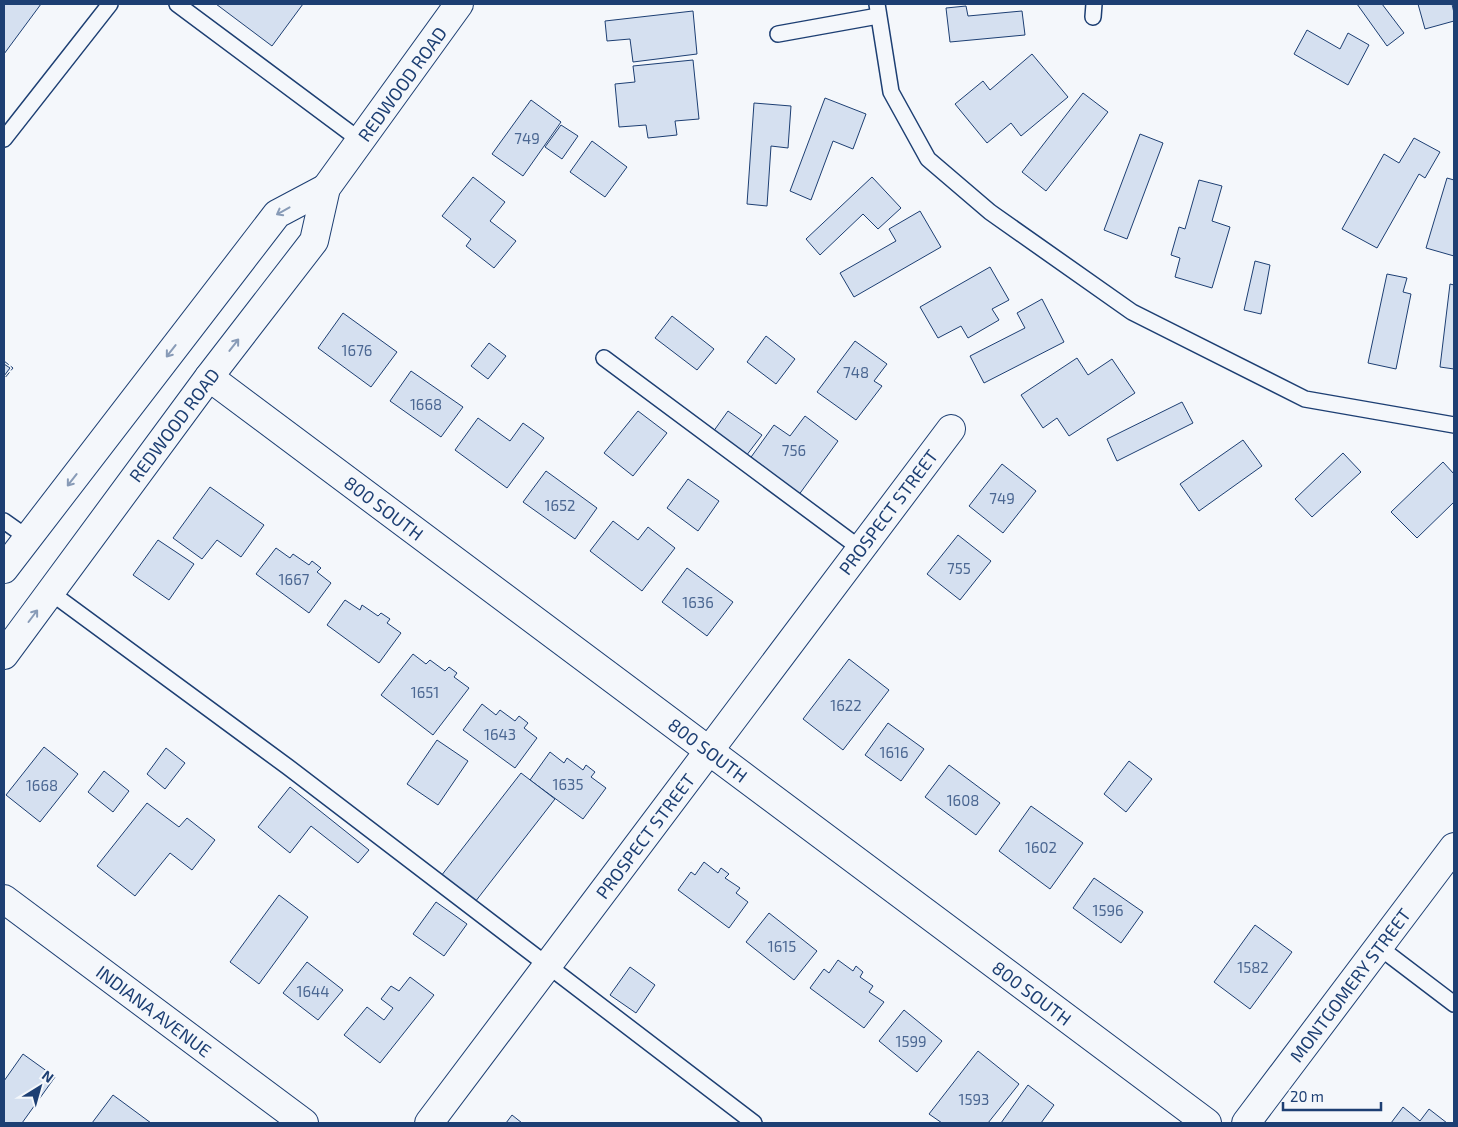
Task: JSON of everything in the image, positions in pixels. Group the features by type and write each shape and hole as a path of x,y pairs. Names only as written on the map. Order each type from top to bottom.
{"street":[{"name":"REDWOOD ROAD","path":"4,655 209,377 314,241 326,188 459,4"},
{"name":"REDWOOD ROAD","path":"4,569 277,214 326,188"},
{"name":"800 SOUTH","path":"209,377 1207,1123"},
{"name":"PROSPECT STREET","path":"429,1123 951,429"},
{"name":"MONTGOMERY STREET","path":"1246,1123 1454,847"},
{"name":"INDIANA AVENUE","path":"4,898 304,1123"}],"lane":[{"path":"4,139 110,4"},
{"path":"177,4 361,141"},
{"path":"778,34 877,10 891,92 928,159 990,212 1132,312 1305,399 1454,425"},
{"path":"604,358 861,549"},
{"path":"4,521 28,538"},
{"path":"50,592 296,773 754,1123"},
{"path":"1379,947 1454,1004"}],"building":[{"path":"4,4 41,4 4,54"},
{"path":"216,4 303,4 272,46"},
{"path":"1357,4 1382,4 1404,33 1387,46"},
{"path":"1418,4 1452,4 1454,21 1425,29"},
{"path":"966,6 968,16 1022,11 1025,35 950,42 946,8"},
{"path":"693,11 697,54 633,62 630,39 607,41 605,21"},
{"path":"1307,30 1340,49 1348,33 1369,45 1348,85 1294,54"},
{"path":"1032,54 1068,97 1021,136 1011,123 987,143 955,104 983,81 990,90"},
{"path":"693,60 699,119 675,121 677,135 648,138 646,125 619,127 615,84 635,82 633,66"},
{"path":"1083,93 1108,112 1046,191 1022,172"},
{"path":"825,98 866,114 853,149 833,141 811,200 790,191"},
{"path":"531,100 561,122 523,176 492,154"},
{"path":"754,103 791,106 788,148 771,146 767,206 747,204"},
{"path":"561,125 578,136 562,159 545,147"},
{"path":"1140,134 1163,143 1127,239 1104,230"},
{"path":"1414,138 1440,152 1425,178 1419,174 1377,248 1342,229 1384,154 1399,163"},
{"path":"592,141 627,167 605,197 570,172"},
{"path":"473,177 505,202 490,221 516,241 494,268 466,246 471,239 442,216"},
{"path":"872,177 901,208 878,229 863,214 820,255 806,239"},
{"path":"1447,178 1454,180 1454,256 1426,248"},
{"path":"1199,180 1222,186 1212,221 1230,227 1212,288 1175,277 1180,258 1171,255 1179,227 1185,229"},
{"path":"920,211 941,247 854,297 840,273 896,241 889,229"},
{"path":"1255,261 1270,265 1261,314 1244,310"},
{"path":"990,267 1009,300 992,309 999,320 968,338 961,326 938,338 920,307"},
{"path":"1387,274 1407,278 1403,292 1411,294 1396,369 1368,363"},
{"path":"1450,284 1454,285 1454,369 1440,367"},
{"path":"1042,299 1064,342 984,383 970,356 1025,328 1017,313"},
{"path":"343,313 397,352 371,387 318,348"},
{"path":"672,316 714,349 697,370 655,338"},
{"path":"766,336 795,359 776,384 747,362"},
{"path":"855,341 887,364 874,381 882,386 856,420 817,392"},
{"path":"489,343 506,356 488,379 471,366"},
{"path":"1077,358 1088,375 1112,359 1135,393 1069,436 1057,418 1043,428 1021,395"},
{"path":"4,364 10,368 4,376"},
{"path":"411,371 463,407 441,437 390,401"},
{"path":"1182,402 1193,423 1117,461 1107,439"},
{"path":"638,411 667,433 633,476 604,453"},
{"path":"728,411 762,435 746,456 713,432"},
{"path":"805,416 838,441 798,496 749,460 774,425 790,436"},
{"path":"478,418 510,441 523,423 544,438 507,488 455,450"},
{"path":"1243,440 1262,466 1199,511 1180,484"},
{"path":"1343,453 1361,472 1312,517 1295,499"},
{"path":"1443,462 1454,474 1454,502 1417,538 1391,512"},
{"path":"1002,464 1036,491 1003,533 969,506"},
{"path":"546,471 597,508 575,539 523,502"},
{"path":"688,479 719,501 698,531 667,508"},
{"path":"210,487 264,525 241,557 217,540 202,559 173,538"},
{"path":"613,521 638,540 648,527 675,548 642,591 590,551"},
{"path":"958,535 991,561 960,600 927,574"},
{"path":"158,540 194,564 169,600 133,575"},
{"path":"276,548 290,558 293,554 309,565 312,561 321,568 317,572 331,583 309,613 256,574"},
{"path":"687,568 733,602 707,636 662,602"},
{"path":"345,600 360,610 362,605 378,616 381,613 390,619 387,623 401,633 379,663 327,625"},
{"path":"413,654 426,664 430,660 445,671 449,667 457,673 454,677 469,688 433,735 381,695"},
{"path":"849,659 889,690 843,750 803,719"},
{"path":"482,704 496,715 500,710 515,721 519,716 528,723 524,728 537,738 515,768 463,730"},
{"path":"888,723 924,749 901,781 865,755"},
{"path":"437,740 468,761 438,805 407,784"},
{"path":"44,747 78,774 40,822 6,795"},
{"path":"166,748 185,763 165,789 147,774"},
{"path":"550,752 564,763 567,758 583,770 586,765 595,772 591,777 606,788 583,819 530,780"},
{"path":"1129,761 1152,779 1126,812 1104,794"},
{"path":"949,765 1000,803 976,835 925,797"},
{"path":"104,771 129,791 113,812 88,792"},
{"path":"521,773 555,799 475,902 441,876"},
{"path":"290,787 369,850 358,863 311,826 290,853 258,827"},
{"path":"147,803 179,827 187,818 215,840 192,870 170,853 135,896 97,866"},
{"path":"1031,806 1083,843 1050,889 999,851"},
{"path":"704,862 718,873 721,868 729,874 725,878 740,888 736,893 748,902 729,928 678,890 691,872 695,875"},
{"path":"1094,878 1143,912 1121,943 1073,908"},
{"path":"279,895 308,917 259,984 230,962"},
{"path":"436,902 467,924 444,956 413,934"},
{"path":"769,913 817,951 794,980 746,942"},
{"path":"1255,925 1292,952 1250,1009 1214,982"},
{"path":"838,960 853,971 856,966 863,972 860,977 873,986 869,992 884,1002 864,1028 810,988 824,969 829,973"},
{"path":"307,962 343,990 318,1020 283,993"},
{"path":"630,967 655,985 636,1013 610,995"},
{"path":"410,977 434,995 380,1063 344,1035 367,1007 384,1020 393,1008 381,999 391,986 399,991"},
{"path":"904,1010 942,1041 917,1072 879,1041"},
{"path":"978,1051 1019,1084 988,1123 942,1123 929,1114"},
{"path":"23,1054 55,1077 22,1123 4,1123 4,1081"},
{"path":"1028,1085 1054,1105 1041,1123 1001,1123"},
{"path":"113,1095 151,1123 92,1123"},
{"path":"1403,1107 1420,1121 1429,1109 1447,1123 1391,1123"},
{"path":"512,1115 522,1123 506,1123"}],"fence":[{"path":"4,361 13,368 4,379"}]}
